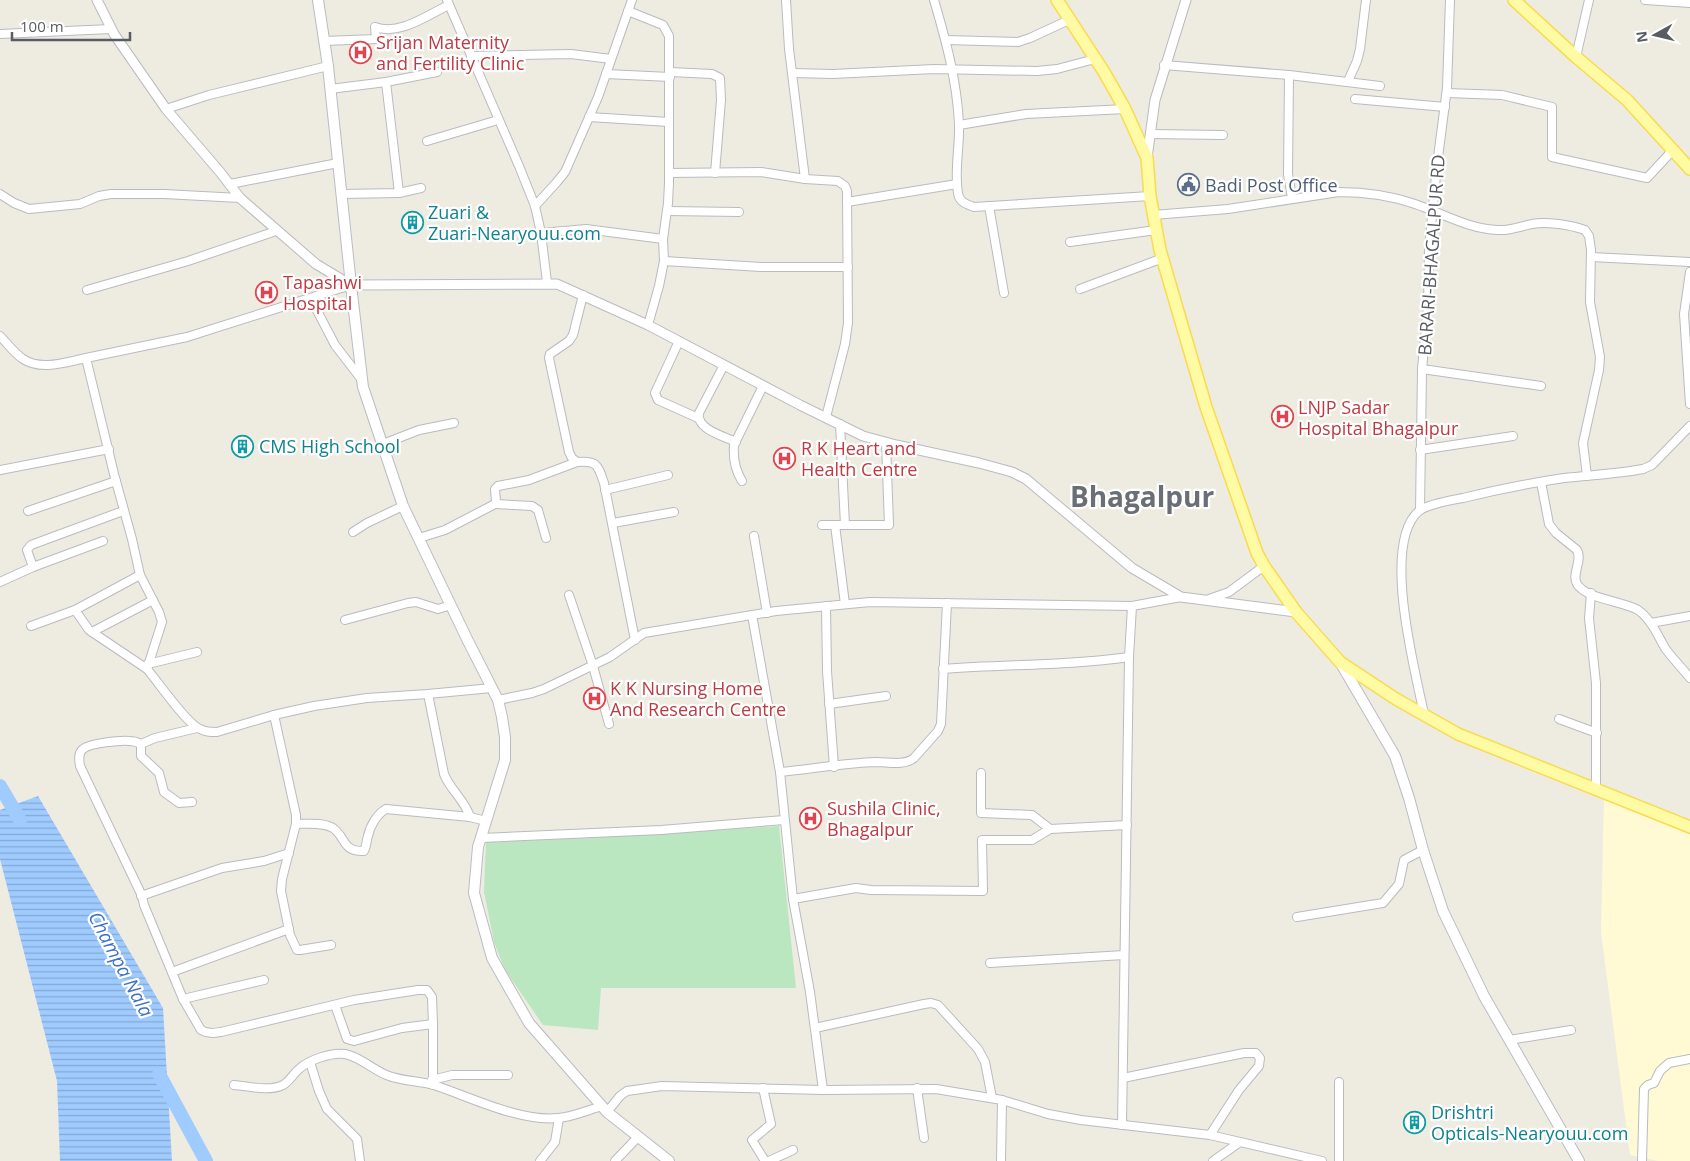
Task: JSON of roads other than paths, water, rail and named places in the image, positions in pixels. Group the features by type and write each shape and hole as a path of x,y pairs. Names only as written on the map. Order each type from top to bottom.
{"main road":[{"path":"318,0 328,66 362,380 368,403 404,506 498,700 505,738 505,760 478,847 474,893 492,958 529,1023 605,1109 669,1161"},
{"path":"1057,0 1125,109 1147,158 1153,215 1163,258 1206,407 1257,553 1296,612 1340,662 1395,756 1443,911 1484,996 1579,1161"},
{"path":"1514,0 1576,57 1627,100 1690,169"},
{"path":"1340,662 1396,699 1458,734 1690,827"}],"street":[{"path":"98,0 112,29 166,109 240,198 316,264 351,285"},
{"path":"535,206 565,172 606,74 632,0"},
{"path":"786,0 805,179"},
{"path":"934,0 954,71 959,124 957,184 959,198 963,203 974,206 989,206 1150,196"},
{"path":"1147,158 1155,100 1164,65 1186,0"},
{"path":"1348,81 1360,50 1366,0"},
{"name":"BARARI-BHAGALPUR RD","path":"1420,510 1422,369 1428,308 1430,248 1437,165 1447,94 1450,0"},
{"path":"1576,57 1589,0"},
{"path":"1645,0 1690,3"},
{"path":"324,41 376,39 375,27 384,30 404,27 448,2 535,206 548,282"},
{"path":"628,11 658,23 666,28 669,36 669,173 663,239 664,261 648,325"},
{"path":"946,40 1018,42 1069,20"},
{"path":"0,34 112,29"},
{"path":"471,56 579,54 611,59"},
{"path":"793,73 833,74 934,70 1046,71 1095,59"},
{"path":"1164,65 1289,75 1380,86"},
{"path":"166,109 209,95 328,66"},
{"path":"330,89 386,82 437,72"},
{"path":"606,74 712,74 720,78 721,100 715,173"},
{"path":"1289,75 1288,174 1292,198"},
{"path":"386,82 399,193"},
{"path":"1447,94 1502,95 1552,107 1552,157 1647,178 1673,150"},
{"path":"1355,100 1445,107"},
{"path":"959,124 1026,114 1125,109"},
{"path":"588,118 669,122"},
{"path":"427,141 498,120"},
{"path":"1150,134 1223,135"},
{"path":"230,184 338,163"},
{"path":"669,173 761,172 842,183 847,191 848,322 845,344 826,417"},
{"path":"847,202 957,184"},
{"path":"341,194 399,193 421,188"},
{"path":"1153,215 1228,210 1292,198 1339,192 1370,193 1396,198 1475,226 1497,230 1510,230 1534,223 1564,225 1585,230 1589,236 1591,257 1590,302 1600,358 1600,370 1583,443 1587,476"},
{"path":"0,194 14,203 29,209 80,204 99,196 110,194 164,194 240,198"},
{"path":"989,206 1004,292"},
{"path":"667,211 739,212"},
{"path":"540,233 586,229 663,239"},
{"path":"87,290 188,261 276,230"},
{"path":"1070,242 1156,230"},
{"path":"1591,257 1690,262"},
{"path":"1080,289 1163,258"},
{"path":"664,261 776,267 848,267"},
{"path":"1690,272 1687,309 1690,404"},
{"path":"0,336 21,358 29,362 46,365 187,337 351,285 524,284 548,282 583,295 648,325 863,436 1012,472 1026,479 1132,568 1181,597 1296,612"},
{"path":"577,462 569,452 549,358 550,354 569,341 573,335 583,295"},
{"path":"311,298 335,345 362,380"},
{"path":"680,341 656,388 655,394 658,400 698,418 700,423 706,427 736,442"},
{"path":"86,358 140,575 159,612 162,622 147,667"},
{"path":"698,418 724,365"},
{"path":"1422,369 1540,386"},
{"path":"742,481 737,473 733,455 736,442 763,386"},
{"path":"383,444 419,430 454,423"},
{"path":"840,424 845,525"},
{"path":"1424,714 1407,636 1402,583 1403,540 1408,527 1420,510 1441,502 1541,482 1634,471 1652,465 1690,426"},
{"path":"1420,450 1513,436"},
{"path":"822,525 889,525 886,442"},
{"path":"0,470 109,449"},
{"path":"495,504 495,489 498,486 529,480 577,462 594,462 598,467 613,522 635,640"},
{"path":"605,490 668,475"},
{"path":"28,511 116,481"},
{"path":"1541,482 1549,524 1556,533 1576,550 1579,559 1576,583 1591,593 1637,610 1651,623 1666,649 1690,678"},
{"path":"419,538 445,530 495,504 536,507 546,538"},
{"path":"353,532 367,523 404,506"},
{"path":"32,567 27,550 32,545 124,511"},
{"path":"613,522 674,512"},
{"path":"835,525 845,604"},
{"path":"754,536 767,613"},
{"path":"0,582 32,567 104,541"},
{"path":"1202,601 1230,592 1264,566"},
{"path":"30,626 74,610 140,575"},
{"path":"1591,593 1589,618 1596,683 1596,790"},
{"path":"569,595 593,666 609,724"},
{"path":"498,700 532,694 610,658 644,634 767,613 870,602 1132,606 1181,597"},
{"path":"92,632 153,600"},
{"path":"346,620 416,602 438,608 451,605"},
{"path":"780,772 876,762 910,762 938,731 941,724 947,603"},
{"path":"826,606 829,704 834,766"},
{"path":"1122,1125 1129,657 1132,606"},
{"path":"74,610 92,632 147,667 186,717 197,728 208,732 217,732 274,715 314,706 367,698 492,688"},
{"path":"752,616 780,772 793,899 815,1028 823,1090"},
{"path":"1651,623 1690,616"},
{"path":"147,667 197,652"},
{"path":"944,669 1099,661 1129,657"},
{"path":"428,694 444,774 448,784 467,806 470,817"},
{"path":"829,704 886,696"},
{"path":"274,715 295,805 296,824 281,890 289,929 297,950 331,945"},
{"path":"1560,719 1596,733"},
{"path":"197,728 155,738 141,744 128,740 88,746 82,750 78,758 80,766 125,859 183,999 201,1030 211,1033 354,1000 426,990 432,997 434,1024 433,1082"},
{"path":"141,744 141,756 159,774 164,792 176,802 192,802"},
{"path":"981,773 982,814 1032,815 1050,829"},
{"path":"296,824 326,825 339,835 345,845 359,851 364,851 370,829 386,809 470,817 486,821"},
{"path":"481,838 661,830 784,820"},
{"path":"793,899 856,888 871,890 983,891 982,840 1032,840 1050,829 1127,825"},
{"path":"1297,917 1383,903 1400,884 1404,860 1423,850"},
{"path":"141,896 222,868 264,861 288,853"},
{"path":"172,972 289,929"},
{"path":"990,963 1124,954"},
{"path":"183,999 264,980"},
{"path":"815,1028 924,1004 938,1005 978,1049 988,1070 992,1098"},
{"path":"335,1005 347,1039 354,1041 402,1028 434,1024"},
{"path":"1509,1040 1571,1030"},
{"path":"1123,1078 1244,1053 1256,1053 1260,1058 1259,1066 1239,1090 1210,1135"},
{"path":"234,1085 264,1088 278,1087 289,1081 296,1071 305,1064 335,1054 345,1054 356,1058 387,1076 433,1082 521,1114 544,1118 559,1118 605,1109 627,1091 662,1086 823,1090 917,1088 956,1091 992,1098 1048,1114 1081,1120 1210,1135 1322,1161"},
{"path":"1642,1161 1644,1089 1654,1083 1660,1072 1669,1063 1690,1059"},
{"path":"310,1062 327,1109 357,1139 360,1161"},
{"path":"433,1082 452,1076 508,1075"},
{"path":"1339,1082 1339,1161"},
{"path":"763,1088 771,1124 752,1140 765,1161"},
{"path":"917,1088 924,1138"},
{"path":"1001,1161 1002,1100"},
{"path":"540,1161 555,1142 559,1118"},
{"path":"615,1161 638,1137"},
{"path":"1213,1161 1240,1142"},
{"path":"769,1161 793,1150"}],"water":[{"path":"38,796 163,1008 172,1161 60,1161 57,1081 0,859 0,810"}],"waterway":[{"name":"Champa Nala","path":"0,786 20,820"},
{"name":"Champa Nala","path":"159,1074 206,1161"}],"place":[{"name":"Srijan Maternity and Fertility Clinic","path":"360,52"},
{"name":"Badi Post Office","path":"1189,185"},
{"name":"Zuari & Zuari-Nearyouu.com","path":"412,222"},
{"name":"Tapashwi Hospital","path":"267,292"},
{"name":"LNJP Sadar Hospital Bhagalpur","path":"1282,417"},
{"name":"CMS High School","path":"243,446"},
{"name":"R K Heart and Health Centre","path":"785,458"},
{"name":"K K Nursing Home And Research Centre","path":"594,698"},
{"name":"Sushila Clinic, Bhagalpur","path":"811,818"},
{"name":"Drishtri Opticals-Nearyouu.com","path":"1415,1122"}],"district":[{"name":"Bhagalpur","path":"1142,496"}]}
